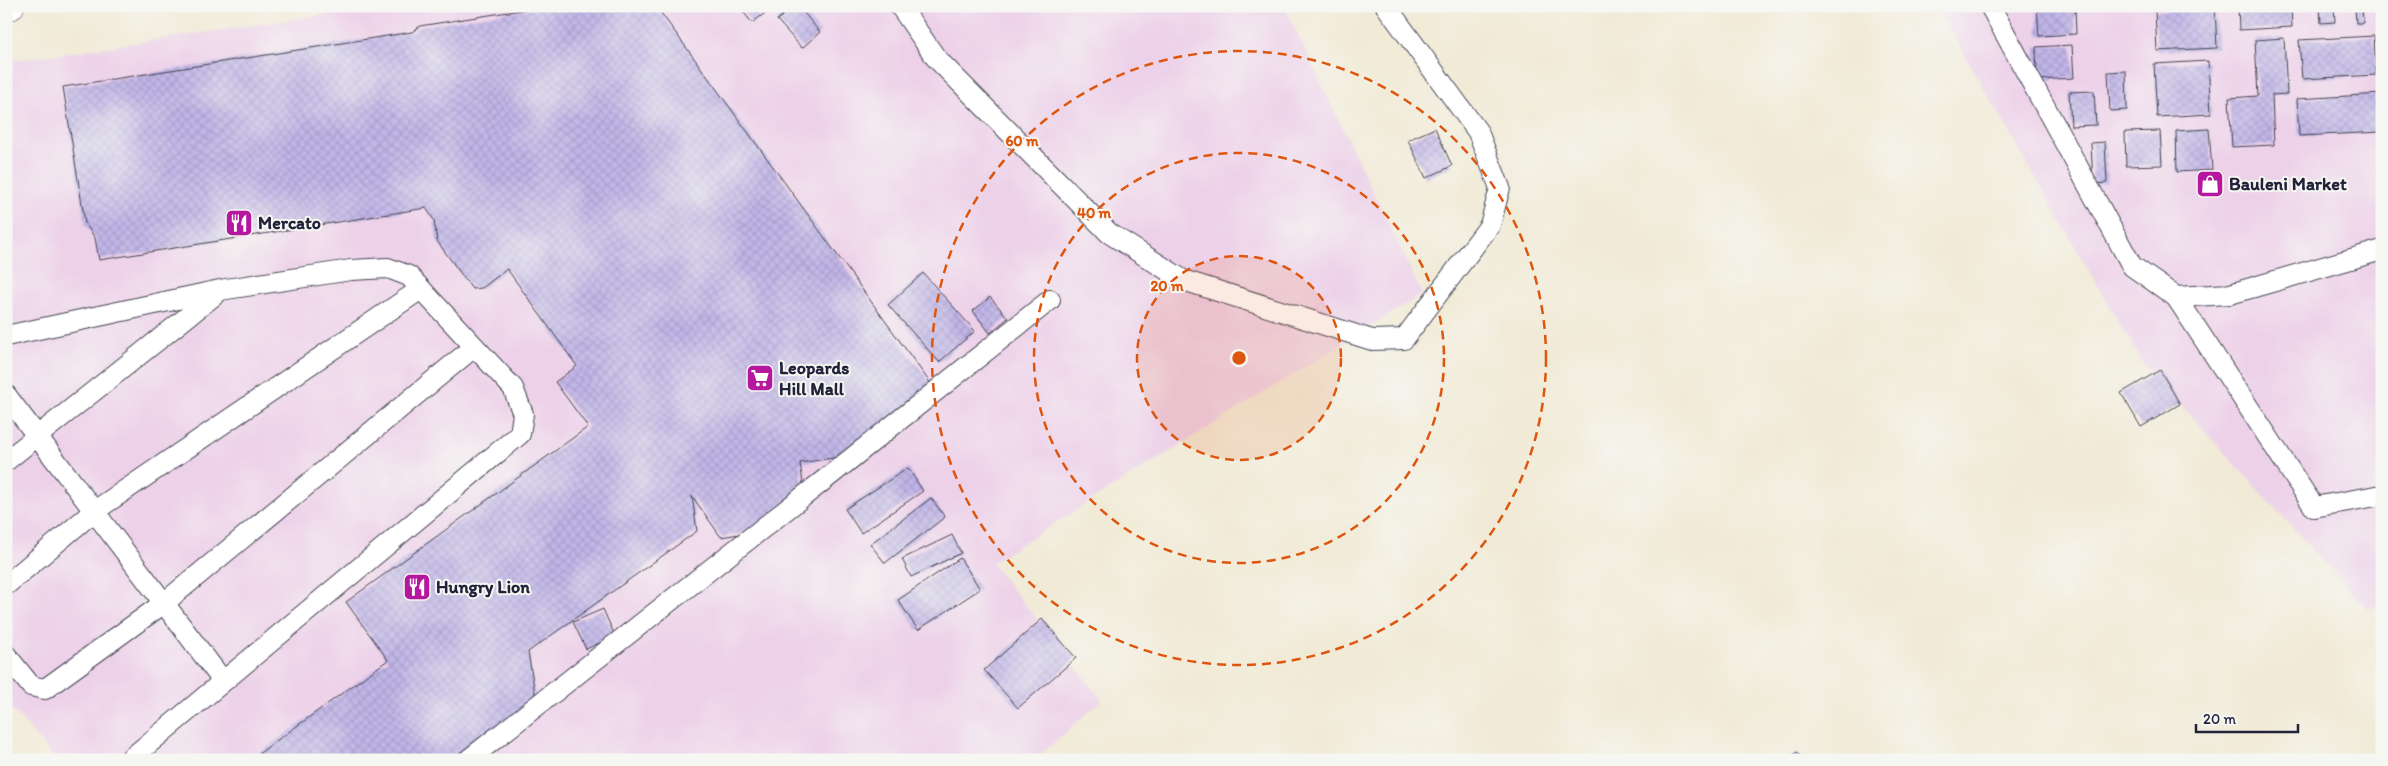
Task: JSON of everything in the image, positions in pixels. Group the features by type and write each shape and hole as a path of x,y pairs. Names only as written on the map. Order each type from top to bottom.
{"lane":[{"path":"900,6 936,58 1109,233 1183,280 1372,340 1404,339 1490,225 1500,188 1478,132 1386,6"},
{"path":"1990,6 2132,266 2176,297 2314,507 2382,496"},
{"path":"2176,297 2230,294 2382,250"},
{"path":"6,336 220,290 351,270 388,268 409,276 513,388 523,414 520,434 129,760"},
{"path":"6,585 94,512 421,289"},
{"path":"6,460 220,290"},
{"path":"468,760 1050,300"},
{"path":"6,655 31,686 45,689 164,603 474,346"},
{"path":"6,395 223,681"}],"shaded area":[{"path":"384,6 1284,6 1422,294 991,563 1102,700 1034,760 56,760 6,702 6,62"},
{"name":"Bauleni Market","path":"1937,6 2382,6 2382,604 2367,609 2141,361"}],"building":[{"path":"546,6 656,6 934,388 839,457 800,463 804,490 745,533 721,537 692,496 697,531 528,652 536,700 453,760 250,760 388,660 346,602 588,427 555,382 577,366 507,269 482,288 472,289 437,241 434,220 426,208 99,260 95,238 85,223 63,87 412,32 420,26"},
{"path":"739,6 766,6 769,10 752,23"},
{"path":"794,6 798,6 820,32 802,48 777,20"},
{"path":"2037,6 2075,6 2076,34 2039,36"},
{"path":"2238,6 2291,6 2292,27 2239,30"},
{"path":"2320,6 2334,6 2335,22 2321,23"},
{"path":"2355,6 2362,6 2363,23 2356,23"},
{"path":"2215,8 2217,48 2157,51 2155,11"},
{"path":"2374,36 2376,75 2302,79 2299,40"},
{"path":"2284,38 2287,94 2272,95 2274,145 2232,147 2229,98 2258,96 2255,40"},
{"path":"2072,45 2074,78 2037,80 2036,47"},
{"path":"2208,61 2211,114 2157,117 2154,64"},
{"path":"2126,71 2127,110 2110,111 2108,72"},
{"path":"2094,91 2096,125 2071,126 2069,92"},
{"path":"2382,94 2382,132 2299,136 2297,99"},
{"path":"1435,128 1452,166 1426,178 1408,140"},
{"path":"2209,129 2212,170 2177,172 2176,131"},
{"path":"2160,131 2162,165 2126,166 2125,132"},
{"path":"2105,142 2107,183 2093,184 2091,143"},
{"path":"923,273 975,331 939,362 888,305"},
{"path":"990,297 1008,318 990,333 973,311"},
{"path":"2160,370 2180,404 2141,427 2121,393"},
{"path":"908,468 923,491 861,533 845,509"},
{"path":"931,498 945,517 885,563 870,544"},
{"path":"952,535 961,553 911,577 902,559"},
{"path":"960,558 980,589 918,630 898,600"},
{"path":"603,609 615,636 586,649 573,622"},
{"path":"1042,619 1076,658 1018,708 984,670"},
{"path":"1797,752 1803,760 1787,760"}],"place":[{"name":"Bauleni Market","path":"2210,184"},
{"name":"Mercato","path":"239,223"},
{"name":"Leopards Hill Mall","path":"760,378"},
{"name":"Hungry Lion","path":"417,587"}]}
